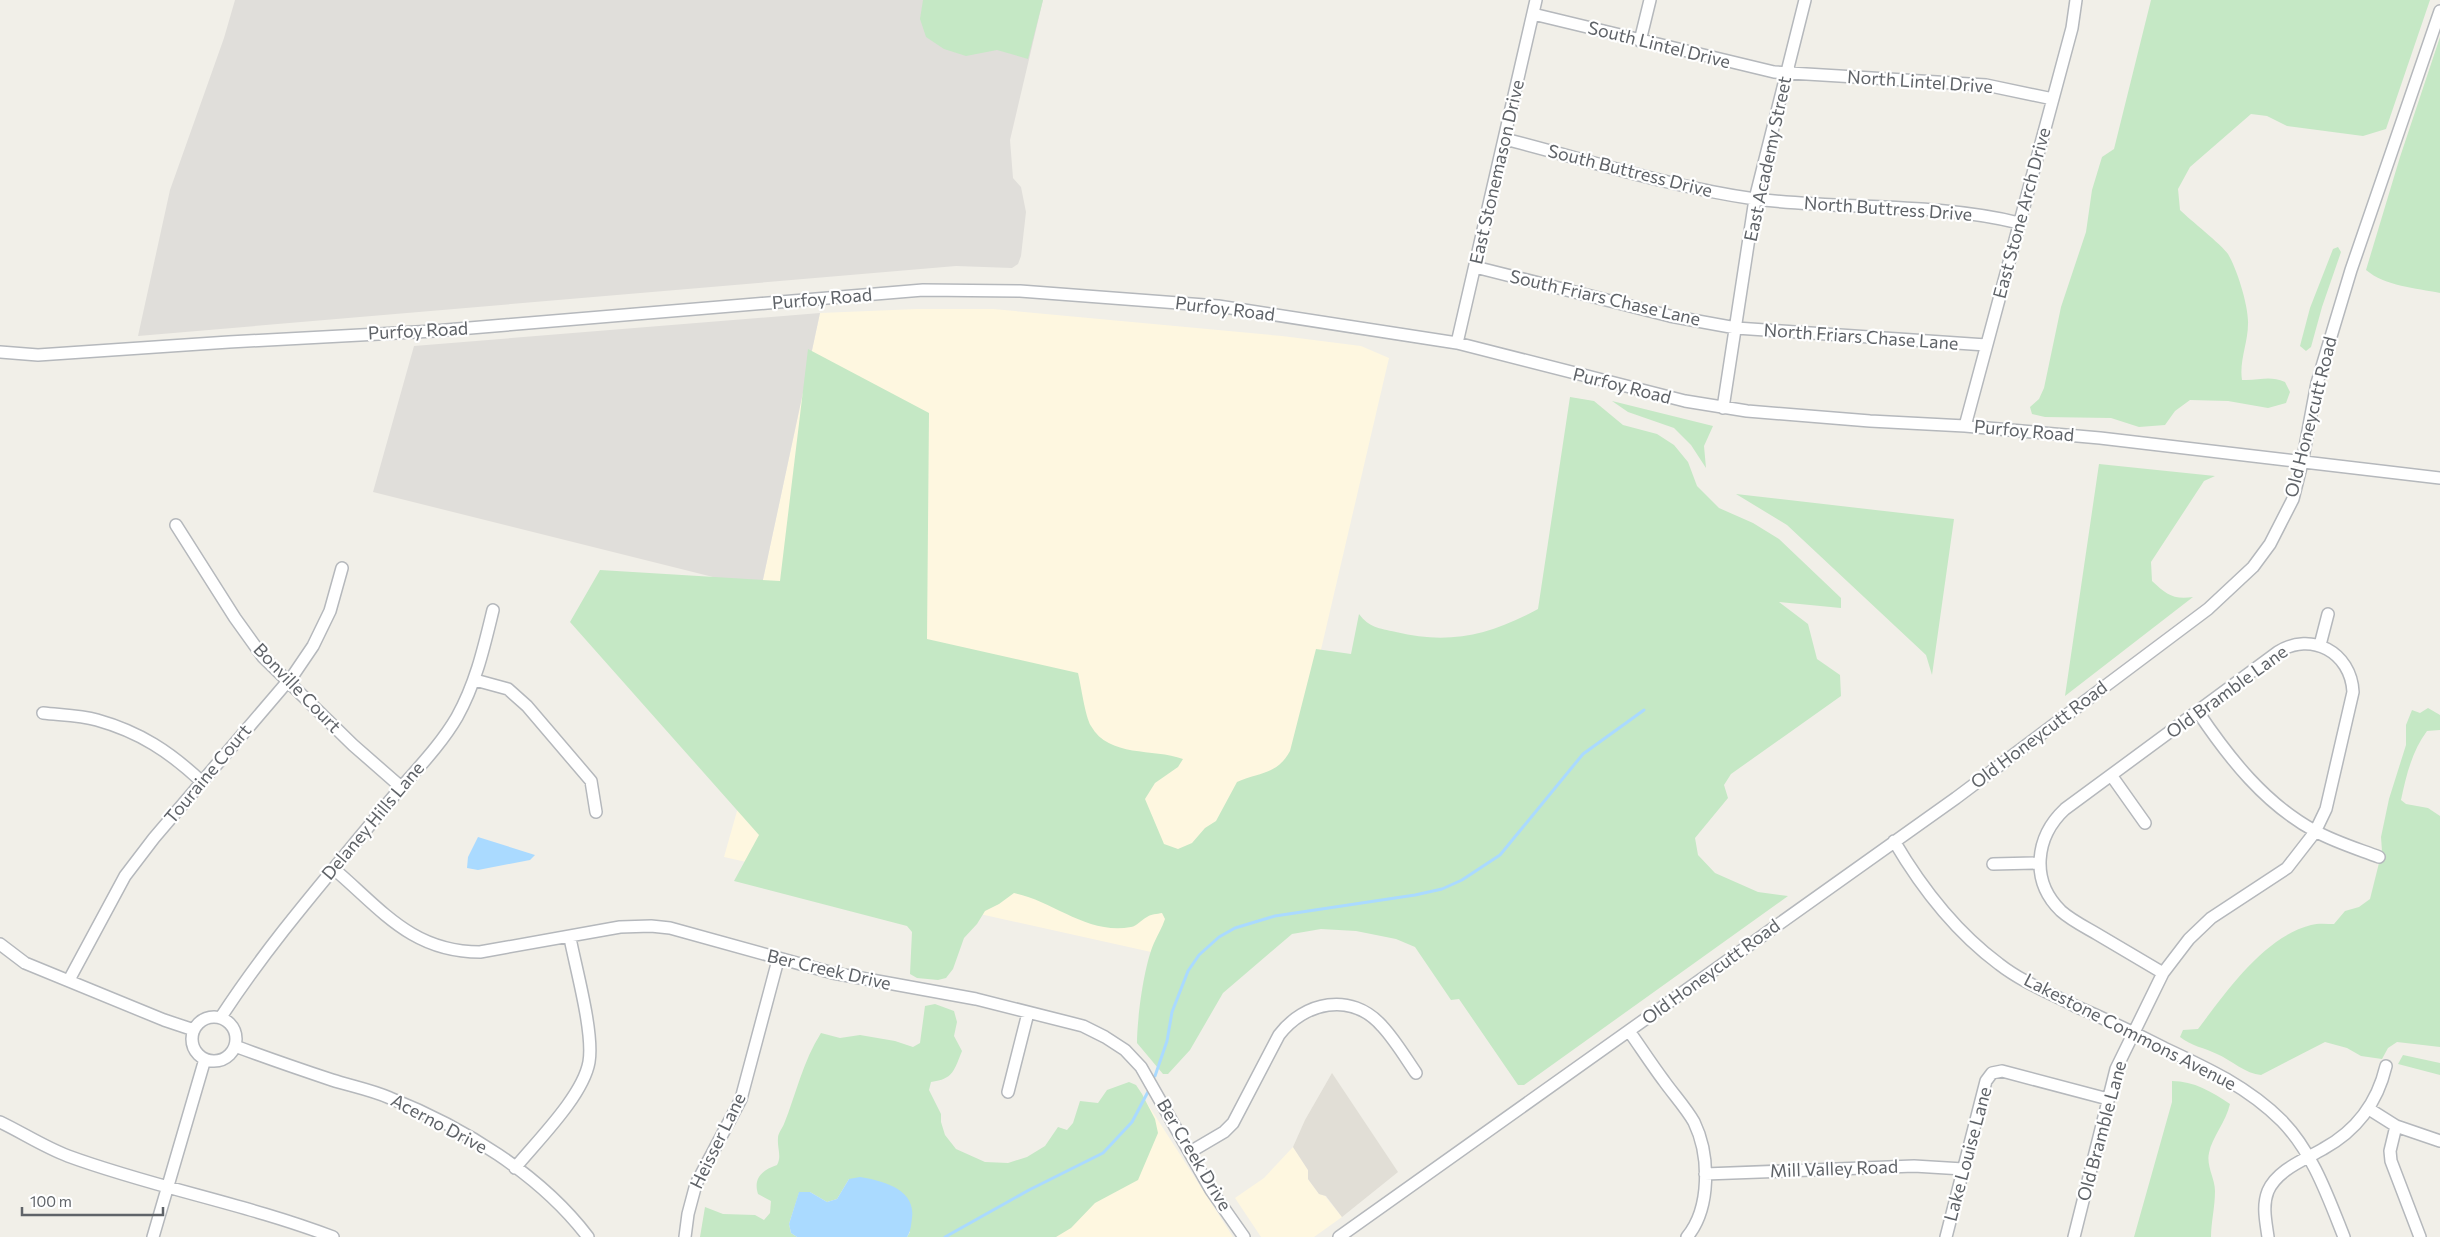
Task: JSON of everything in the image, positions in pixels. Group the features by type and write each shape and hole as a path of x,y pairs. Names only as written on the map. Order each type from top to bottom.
{"street":[{"name":"East Stonemason Drive","path":"1457,343 1536,0"},
{"path":"1640,41 1650,0"},
{"name":"East Academy Street","path":"1723,408 1755,198 1805,0"},
{"name":"East Stone Arch Drive","path":"1965,426 2076,13 2076,0"},
{"name":"Old Honeycutt Road","path":"1338,1237 1894,841 2200,615 2236,585 2262,555 2283,522 2293,499 2318,383 2350,270 2440,10"},
{"name":"South Lintel Drive","path":"1533,14 1735,64 1786,73"},
{"name":"North Lintel Drive","path":"1786,73 1986,86 2053,98"},
{"name":"South Buttress Drive","path":"1505,139 1706,190 1755,198"},
{"name":"North Buttress Drive","path":"1755,198 1968,214 2019,223"},
{"name":"South Friars Chase Lane","path":"1475,267 1670,316 1736,328"},
{"name":"Purfoy Road","path":"0,352 38,355 222,342 434,331 956,289 1020,291 1218,306 1457,343 1598,381 1723,408 2100,438 2302,464 2440,478"},
{"name":"North Friars Chase Lane","path":"1736,328 1986,345"},
{"name":"Bonville Court","path":"176,525 235,618 263,657 289,680 353,745 401,787"},
{"name":"Touraine Court","path":"69,980 125,876 289,680 313,646 330,611 342,568"},
{"name":"Delaney Hills Lane","path":"221,1017 250,971 282,929 422,764 456,718 475,680 493,610"},
{"path":"2320,645 2328,614"},
{"name":"Old Bramble Lane","path":"2074,1237 2116,1069 2163,973 2180,950 2211,918 2287,868 2315,832 2326,809 2353,692 2351,674 2343,661 2330,650 2320,645 2301,643 2285,647 2058,816 2045,835 2039,863 2043,885 2048,896 2062,912 2163,973"},
{"path":"475,680 508,689 527,706 591,781 596,812"},
{"path":"2198,712 2244,774 2273,803 2315,832 2379,857"},
{"path":"43,713 95,719 136,734 175,757 202,782"},
{"path":"2111,775 2145,823"},
{"name":"Lakestone Commons Avenue","path":"1894,841 1946,914 1988,955 2013,974 2215,1072 2254,1097 2283,1122 2309,1157 2328,1196 2344,1237"},
{"path":"1993,864 2039,863"},
{"name":"Ber Creek Drive","path":"334,869 408,932 442,948 461,952 480,952 620,928 651,926 695,935 833,974 976,999 1084,1026 1125,1050 1148,1078 1211,1190 1244,1237"},
{"path":"515,1168 576,1093 589,1061 590,1037 570,938"},
{"path":"0,944 25,962 194,1030"},
{"name":"Heisser Lane","path":"685,1237 696,1184 741,1099 778,960"},
{"path":"1190,1152 1224,1132 1233,1122 1279,1036 1288,1024 1310,1009 1331,1004 1343,1005 1366,1014 1382,1026 1416,1073"},
{"path":"1008,1092 1028,1013"},
{"path":"221,1017 233,1026 236,1034 235,1046 224,1058 218,1060 205,1059 200,1056 193,1045 194,1030 200,1021 207,1018 221,1017"},
{"path":"1629,1030 1694,1122 1701,1145 1705,1174 1700,1211 1688,1237"},
{"name":"Acerno Drive","path":"235,1046 389,1097 441,1122 515,1168 548,1194 576,1221 588,1237"},
{"path":"153,1237 205,1059"},
{"path":"2268,1237 2265,1206 2268,1192 2278,1177 2351,1130 2370,1108 2381,1086 2386,1066"},
{"name":"Lake Louise Lane","path":"1946,1237 1986,1081 1992,1073 2002,1071 2108,1099"},
{"path":"2370,1108 2396,1126 2440,1141"},
{"path":"0,1122 66,1155 167,1187 280,1219 333,1237"},
{"path":"2396,1126 2391,1145 2391,1161 2420,1237"},
{"name":"Mill Valley Road","path":"1705,1174 1914,1166 1963,1169"}],"shaded area":[{"path":"235,0 1043,0 1010,140 1013,178 1021,187 1026,212 1021,256 1018,264 1012,268 956,266 138,336 170,190 224,38"},
{"path":"917,309 993,309 1282,336 1361,346 1389,358 1296,757 1241,972 724,857 797,599 761,589 820,313"},
{"path":"820,313 761,589 373,492 414,346"},
{"path":"1332,1073 1398,1172 1342,1217 1326,1196 1319,1194 1308,1179 1308,1170 1293,1147 1305,1120"},
{"path":"1145,1100 1233,1237 952,1237"},
{"path":"1293,1147 1308,1170 1308,1179 1319,1194 1325,1196 1342,1217 1314,1237 1261,1237 1235,1198 1264,1178"}],"green space":[{"path":"923,0 1043,0 1028,59 997,50 966,56 944,49 926,37 920,19"},
{"path":"2151,0 2430,0 2386,129 2363,136 2287,126 2267,116 2251,114 2190,167 2178,189 2180,210 2228,254 2239,278 2248,317 2248,331 2241,373 2242,380 2269,379 2285,382 2290,392 2286,403 2268,408 2228,401 2190,400 2175,411 2165,425 2139,427 2111,418 2045,417 2032,414 2030,407 2039,399 2044,388 2061,307 2086,232 2092,190 2102,157 2114,149"},
{"path":"2440,37 2440,293 2391,283 2366,270 2400,157"},
{"path":"2338,247 2341,252 2322,307 2311,347 2306,351 2300,346 2310,308 2333,249"},
{"path":"808,349 929,413 927,639 1078,673 1089,721 1099,736 1120,748 1183,759 1178,767 1155,783 1145,799 1164,844 1178,849 1192,843 1205,828 1216,821 1237,782 1267,772 1285,759 1290,751 1316,649 1351,654 1359,614 1375,627 1415,636 1434,638 1469,635 1486,631 1538,609 1570,397 1594,401 1623,425 1657,434 1674,445 1688,462 1697,486 1719,508 1753,523 1779,539 1841,598 1841,608 1779,602 1808,624 1817,659 1840,675 1841,696 1731,774 1724,785 1728,798 1695,838 1698,855 1715,873 1758,892 1788,896 1524,1085 1518,1085 1459,999 1451,1000 1415,947 1396,939 1356,931 1321,929 1292,934 1223,993 1190,1050 1168,1074 1163,1074 1137,1043 1144,978 1150,953 1165,919 1162,913 1149,916 1131,927 1115,928 1100,926 1085,922 1029,897 1014,893 985,911 977,924 964,938 953,969 946,978 938,980 917,978 910,974 912,932 907,926 734,881 759,835 570,622 600,570 780,581"},
{"path":"1612,401 1713,426 1704,446 1706,468 1691,445 1674,428 1628,412"},
{"path":"2099,464 2215,476 2204,481 2151,562 2152,581 2175,597 2193,597 2065,696"},
{"path":"1736,494 1954,519 1932,675 1926,655 1787,525"},
{"path":"2428,708 2440,715 2440,730 2427,731 2417,747 2410,764 2401,800 2406,804 2428,808 2440,816 2440,1047 2397,1042 2388,1048 2382,1059 2361,1056 2347,1048 2325,1042 2261,1075 2250,1072 2180,1037 2183,1030 2198,1029 2247,968 2277,941 2294,931 2311,925 2334,924 2345,911 2359,907 2370,899 2382,851 2381,837 2389,799 2406,745 2406,725 2412,710 2420,713"},
{"path":"935,1004 954,1011 957,1022 954,1036 962,1051 952,1073 944,1079 931,1082 929,1090 941,1114 945,1135 956,1149 985,1162 1008,1163 1027,1157 1045,1146 1058,1127 1067,1130 1073,1123 1080,1101 1098,1103 1107,1090 1129,1082 1136,1085 1142,1094 1155,1119 1158,1133 1138,1180 1095,1203 1071,1228 1056,1237 907,1237 910,1232 849,1179 837,1199 827,1202 810,1192 799,1193 789,1224 791,1233 797,1237 700,1237 705,1207 723,1214 755,1215 764,1220 770,1213 771,1201 758,1194 758,1179 767,1169 777,1165 779,1158 779,1134 805,1066 821,1033 840,1038 860,1035 895,1041 913,1047 920,1043 925,1006"},
{"path":"2403,1055 2440,1063 2440,1075 2398,1064"},
{"path":"2172,1081 2195,1085 2210,1091 2230,1104 2213,1141 2208,1158 2215,1191 2211,1237 2134,1237 2172,1102"}],"water":[{"path":"478,837 535,855 530,860 478,870 467,868 468,857"},
{"path":"860,1177 888,1184 903,1193 909,1200 912,1208 912,1218 907,1237 797,1237 791,1233 789,1224 799,1192 810,1192 827,1202 837,1199 849,1179"}],"waterway":[{"path":"1155,1076 1167,1041 1172,1012 1188,971 1199,955 1219,937 1235,928 1275,916 1415,895 1442,889 1462,880 1500,855 1583,754 1644,710"},
{"path":"945,1237 1029,1190 1103,1153 1132,1122 1150,1088"}]}
